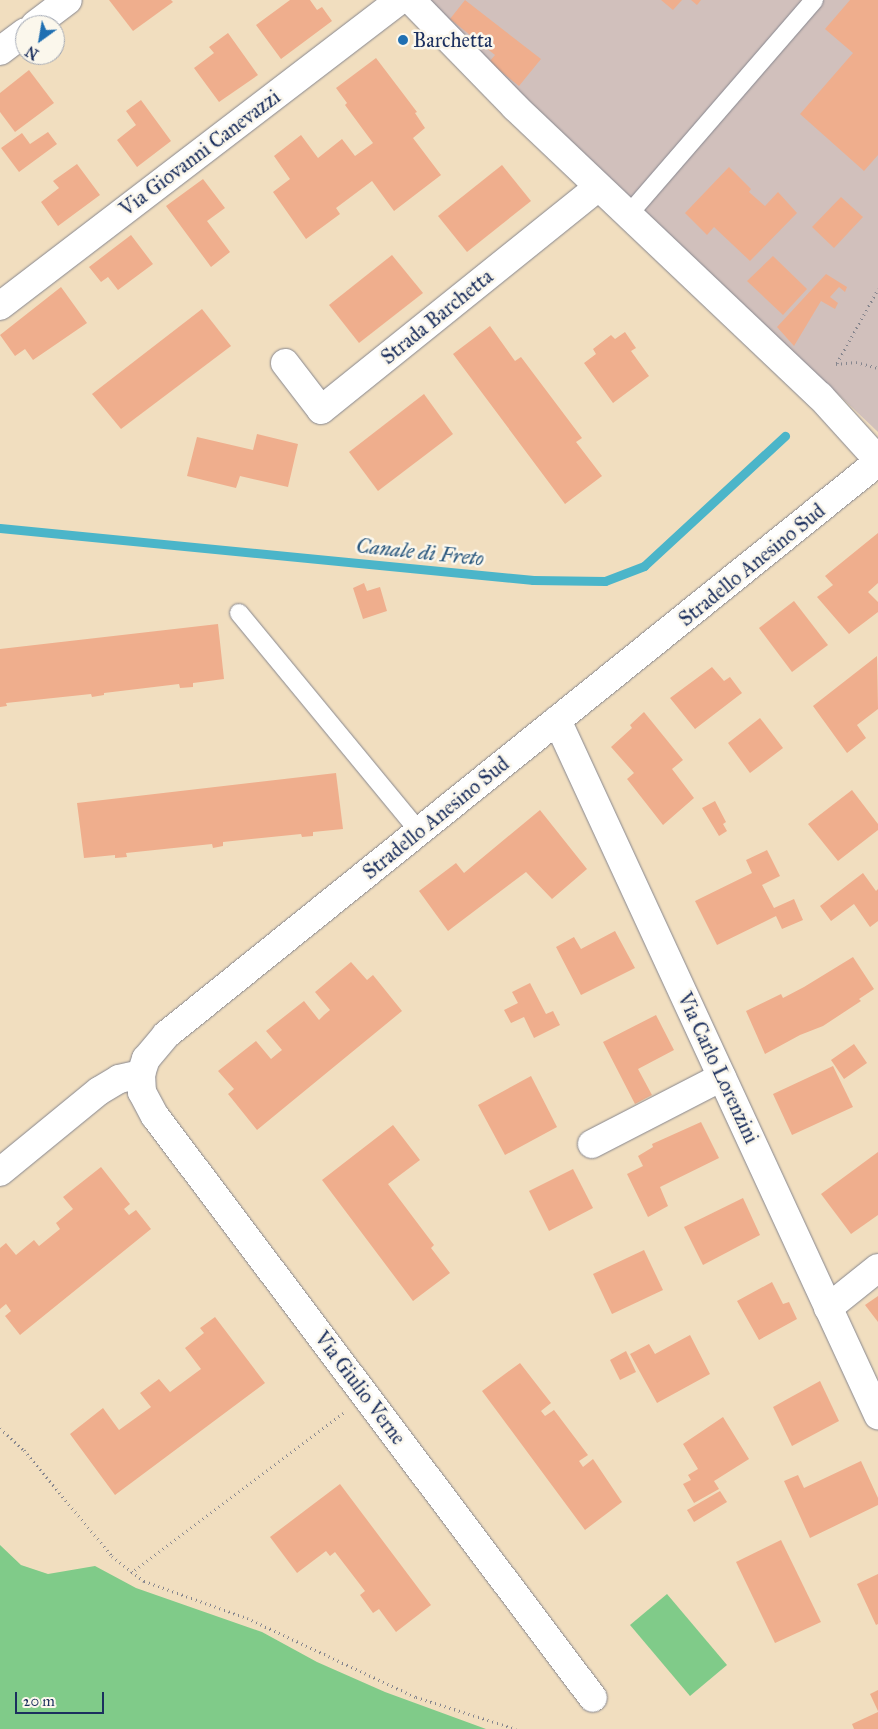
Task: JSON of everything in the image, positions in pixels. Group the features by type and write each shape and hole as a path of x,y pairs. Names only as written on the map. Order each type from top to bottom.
{"street":[{"path":"48,15 68,0"},
{"name":"Via Giovanni Canevazzi","path":"0,306 400,0"},
{"path":"411,0 515,107 820,396 878,461"},
{"path":"0,51 15,40"},
{"name":"Strada Barchetta","path":"285,363 321,410 598,187"},
{"name":"Stradello Anesino Sud","path":"141,1074 146,1059 166,1035 878,461"},
{"name":"Via Carlo Lorenzini","path":"557,720 878,1415"},
{"path":"0,1172 99,1091 119,1079 141,1074"},
{"name":"Via Giulio Verne","path":"141,1074 142,1092 155,1116 593,1698"},
{"path":"592,1144 722,1077"},
{"path":"828,1308 878,1268"}],"lane":[{"path":"628,215 814,0"},
{"path":"239,613 419,831"}],"path":[{"path":"820,396 878,289"},
{"path":"837,364 856,362 878,368"},
{"path":"131,1573 366,1396"},
{"path":"0,1428 13,1438 97,1540 131,1573 157,1586 247,1618 416,1697 516,1729"}],"shaded area":[{"path":"428,0 878,0 878,432 446,22"}],"green space":[{"path":"0,1545 21,1565 48,1574 95,1566 136,1588 262,1632 317,1662 385,1692 486,1729 0,1729"},
{"path":"667,1594 727,1665 690,1696 630,1625"}],"building":[{"path":"109,0 171,0 173,2 133,31"},
{"path":"290,0 310,0 317,10 322,7 332,21 281,59 256,25"},
{"path":"465,0 541,59 519,86 489,62 495,55 450,19"},
{"path":"661,0 682,0 673,10"},
{"path":"691,0 701,0 697,5"},
{"path":"850,0 878,0 878,155 864,171 800,114 853,53 825,29"},
{"path":"228,33 258,75 219,102 194,68 214,53 209,47"},
{"path":"376,58 417,112 415,113 425,128 413,138 441,175 394,211 372,181 336,208 340,214 306,239 273,192 290,179 274,156 301,135 318,158 342,139 355,156 373,143 345,105 347,103 336,88"},
{"path":"29,70 54,103 15,132 0,112 0,93"},
{"path":"141,100 171,141 137,167 117,140 136,125 126,111"},
{"path":"48,132 57,144 19,172 1,148 22,133 30,144"},
{"path":"77,164 100,195 58,226 41,202 59,188 53,181"},
{"path":"502,165 531,201 467,252 438,216"},
{"path":"729,167 751,189 749,192 765,206 778,192 797,213 750,261 714,227 707,235 685,213"},
{"path":"203,179 225,208 207,221 230,252 211,267 166,206"},
{"path":"841,197 863,217 834,248 812,227"},
{"path":"131,235 153,264 118,290 108,277 101,282 89,267"},
{"path":"392,255 423,293 359,343 329,305"},
{"path":"773,256 807,289 783,315 747,281"},
{"path":"826,274 847,287 845,292 839,287 830,297 838,303 835,309 821,301 794,346 777,327"},
{"path":"61,287 87,323 33,360 25,349 15,356 0,335"},
{"path":"202,309 231,346 121,429 92,394"},
{"path":"490,326 515,361 521,357 582,438 576,442 602,476 565,504 453,354"},
{"path":"625,332 636,348 631,351 649,376 613,403 584,363 596,354 593,349 611,335 615,339"},
{"path":"424,394 453,434 378,491 349,452"},
{"path":"257,434 298,444 288,487 240,476 236,488 187,476 197,437 253,450"},
{"path":"878,533 878,583 868,592 878,602 878,612 849,634 817,597 833,585 825,576"},
{"path":"364,583 367,591 380,587 387,611 363,619 353,588"},
{"path":"794,601 828,645 792,672 759,628"},
{"path":"218,624 224,679 193,683 193,687 180,688 179,684 104,693 104,695 92,697 91,694 6,703 7,706 0,707 0,649"},
{"path":"877,656 878,709 857,725 866,738 847,753 813,706"},
{"path":"712,667 724,681 730,677 742,693 695,729 670,698"},
{"path":"644,712 683,760 672,769 694,798 663,825 627,779 634,773 611,747 632,728 630,725"},
{"path":"760,718 783,748 750,773 728,743"},
{"path":"336,773 343,829 313,832 313,836 302,837 301,834 223,842 223,846 213,848 212,844 126,853 127,857 115,858 115,855 84,858 77,803"},
{"path":"852,790 878,824 878,830 838,861 808,824"},
{"path":"715,801 726,822 723,824 727,831 719,836 702,808"},
{"path":"540,810 587,869 552,899 526,872 448,931 419,891 456,863 464,873"},
{"path":"767,850 780,876 762,885 774,908 794,899 803,920 782,929 776,916 717,945 695,901 752,873 746,860"},
{"path":"863,873 876,891 878,889 878,921 870,927 854,904 831,921 820,906"},
{"path":"615,931 635,968 581,995 556,947 574,937 581,949"},
{"path":"853,957 874,989 859,999 861,1001 823,1026 800,1035 765,1054 746,1011 781,994 783,998"},
{"path":"351,962 367,980 373,975 402,1011 257,1130 228,1094 234,1089 218,1071 256,1041 271,1059 282,1050 266,1031 304,1001 319,1020 330,1010 315,992"},
{"path":"530,983 546,1014 553,1011 560,1025 534,1038 524,1017 511,1023 504,1010 518,1003 512,992"},
{"path":"656,1015 674,1050 638,1069 652,1095 635,1104 603,1042"},
{"path":"854,1044 867,1063 844,1079 831,1060"},
{"path":"833,1066 853,1107 792,1135 773,1094"},
{"path":"531,1076 557,1127 505,1155 478,1105"},
{"path":"701,1122 719,1158 660,1187 668,1206 648,1217 627,1174 643,1166 638,1156 653,1147 652,1144"},
{"path":"393,1125 420,1160 388,1184 434,1245 431,1248 450,1273 413,1301 322,1180"},
{"path":"878,1152 878,1215 851,1234 821,1194"},
{"path":"101,1167 130,1204 124,1209 129,1215 136,1210 151,1229 20,1335 5,1316 11,1311 6,1304 0,1309 0,1248 6,1243 16,1255 34,1240 39,1246 60,1229 56,1223 73,1209 63,1197"},
{"path":"573,1169 593,1208 549,1231 529,1191"},
{"path":"743,1198 760,1235 703,1265 684,1227"},
{"path":"644,1250 663,1290 612,1314 593,1274"},
{"path":"772,1282 783,1304 789,1302 797,1319 759,1340 737,1301"},
{"path":"878,1296 878,1322 865,1305"},
{"path":"215,1317 265,1383 115,1495 70,1434 103,1408 119,1430 151,1407 140,1393 159,1379 170,1392 201,1369 185,1348 204,1333 200,1328"},
{"path":"690,1335 710,1374 657,1403 630,1354 649,1344 655,1354"},
{"path":"626,1351 636,1372 620,1380 610,1360"},
{"path":"520,1363 551,1403 541,1411 545,1416 554,1410 588,1455 579,1461 583,1467 593,1459 622,1502 585,1530 482,1391"},
{"path":"820,1381 839,1421 792,1446 773,1407"},
{"path":"723,1417 749,1459 714,1481 719,1489 694,1503 683,1484 691,1480 688,1475 698,1469 683,1444"},
{"path":"861,1461 878,1498 878,1505 810,1538 784,1481 798,1475 804,1488"},
{"path":"340,1484 431,1605 396,1632 379,1609 373,1613 360,1595 365,1591 335,1552 330,1556 326,1551 297,1573 270,1537"},
{"path":"720,1491 727,1502 694,1522 687,1510"},
{"path":"781,1540 821,1622 775,1643 736,1562"},
{"path":"878,1574 878,1624 876,1625 857,1584"},
{"path":"878,1690 878,1711 870,1694"},
{"path":"878,1712 878,1729 854,1729 852,1724"}],"waterway":[{"name":"Canale di Freto","path":"0,528 533,580 605,581 644,566 785,436"}],"place":[{"name":"Barchetta","path":"403,40"}]}
